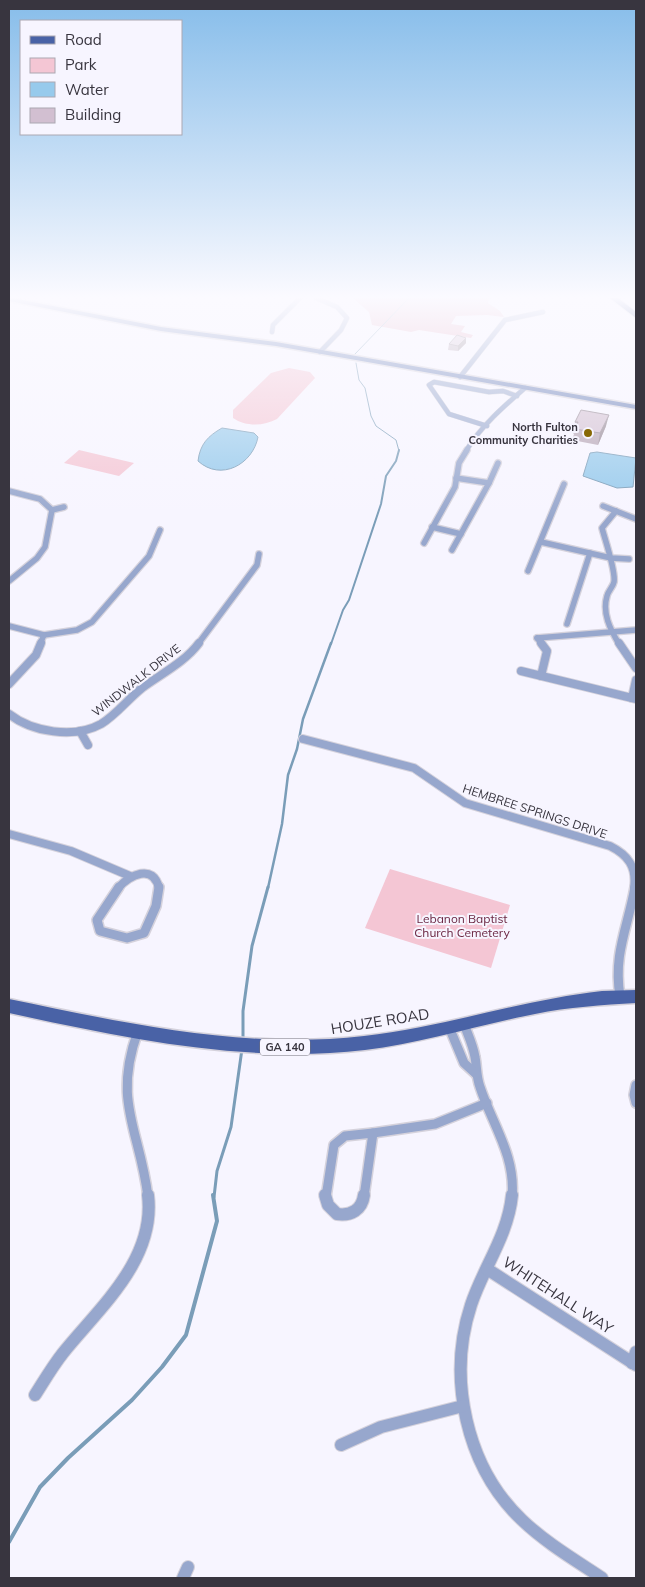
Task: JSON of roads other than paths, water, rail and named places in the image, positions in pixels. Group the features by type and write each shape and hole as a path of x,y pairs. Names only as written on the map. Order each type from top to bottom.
{"main road":[{"name":"HOUZE ROAD","path":"9,1006 202,1042 269,1047 306,1047 362,1044 561,1002 620,996 636,997"}],"street":[{"path":"432,372 636,407"},
{"path":"460,377 464,372"},
{"path":"487,426 449,414 429,385 434,382 489,392 503,391 517,396"},
{"path":"424,543 455,487 459,463 471,443 525,388"},
{"path":"452,550 498,463"},
{"path":"456,478 489,483"},
{"path":"528,570 564,484"},
{"path":"9,491 40,499 52,510"},
{"path":"603,506 636,519"},
{"path":"52,510 64,507"},
{"path":"9,581 37,558 45,547 52,510"},
{"path":"616,512 602,528 611,558 614,582 608,589 603,602 606,618 636,668"},
{"path":"432,528 461,534"},
{"path":"9,626 44,636 77,630 92,622 149,556 160,530"},
{"path":"540,542 554,547 611,558 628,559"},
{"path":"567,624 590,553"},
{"name":"WINDWALK DRIVE","path":"9,714 14,719 50,731 80,731 99,725 142,689 184,659 196,647 258,565 259,554"},
{"path":"541,676 547,651 537,638 636,630"},
{"path":"9,684 36,655 44,636"},
{"path":"521,671 634,699 636,680"},
{"path":"80,731 88,745"},
{"name":"HEMBREE SPRINGS DRIVE","path":"303,739 414,768 428,775 452,796 465,803 605,844 620,852 632,864 636,879 618,959 617,977 620,996"},
{"path":"9,834 30,838 112,867 130,876 148,873 159,882 160,892 144,933 137,937 122,938 100,931 97,920 117,890 130,876"},
{"path":"456,1025 464,1062 476,1074"},
{"path":"456,1025 476,1059 476,1074"},
{"path":"35,1395 50,1369 122,1281 142,1246 149,1204 144,1170 130,1121 126,1082 128,1058 138,1031"},
{"name":"WHITEHALL WAY","path":"476,1074 507,1153 513,1187 508,1223 471,1305 460,1342 458,1375 463,1406 474,1445 490,1478 512,1509 539,1536 602,1578"},
{"path":"636,1085 634,1095 636,1103"},
{"path":"373,1133 363,1202 359,1209 352,1214 337,1214 328,1205 325,1194 334,1146 338,1140 345,1136 434,1124 487,1103"},
{"name":"WHITEHALL WAY","path":"487,1269 635,1360"},
{"path":"341,1445 381,1428 463,1406"}],"water":[{"path":"222,428 254,433 258,437 255,447 243,462 226,470 216,470 198,461 205,441"},
{"path":"597,452 636,458 633,487 617,488 583,476 590,453"}],"waterway":[{"path":"358,372 359,380 365,388 371,416 376,426 396,440 399,450"},
{"path":"331,644 343,610 349,600 381,504 386,476 396,461 399,450"},
{"path":"268,888 282,824 288,775 297,749 303,719 331,643"},
{"path":"243,1041 243,1011 252,946 268,887"},
{"path":"214,1197 217,1171 231,1127 242,1049"},
{"path":"9,1542 40,1487 68,1458 132,1400 162,1367 186,1335 217,1221 213,1195"}],"place":[{"name":"North Fulton Community Charities","path":"588,433"}],"park label":[{"name":"Lebanon Baptist Church Cemetery","path":"462,925"}]}
